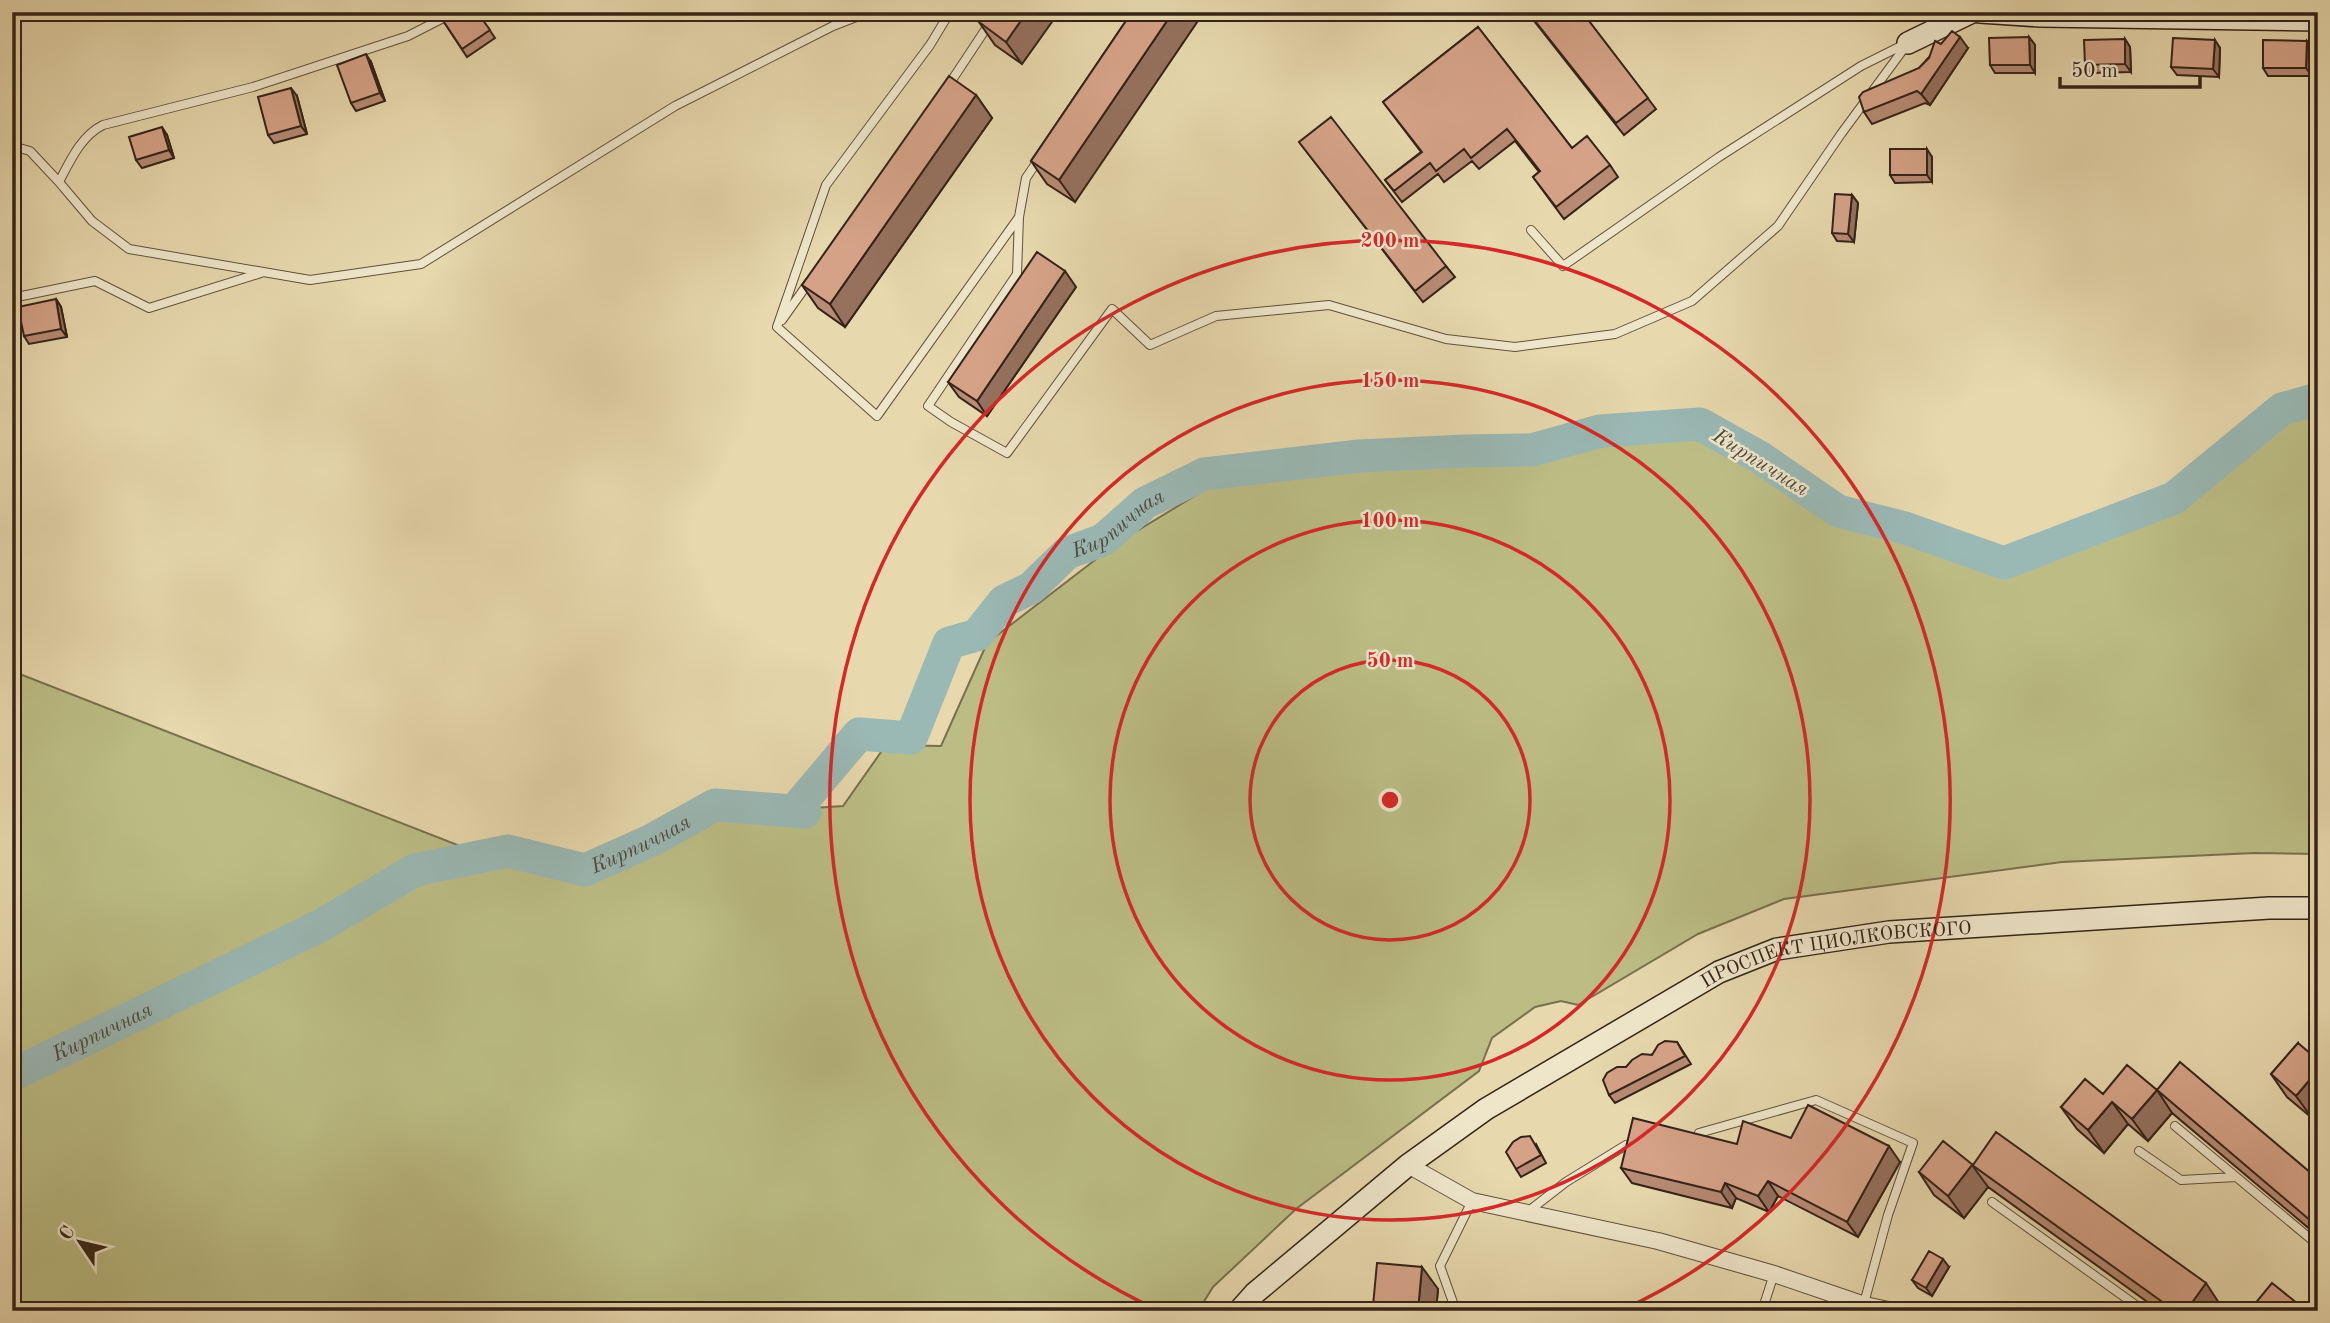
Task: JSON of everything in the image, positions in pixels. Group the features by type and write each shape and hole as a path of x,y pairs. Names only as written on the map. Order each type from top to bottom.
{"main road":[{"path":"1908,43 1972,12"},
{"path":"1980,12 2040,16 2318,20"},
{"name":"ПРОСПЕКТ ЦИОЛКОВСКОГО","path":"1239,1311 1255,1293 1408,1165 1486,1108 1719,972 1777,949 1903,931 2269,908 2318,908"}],"street":[{"path":"1408,1165 1472,1201 1658,1241 1774,1274 1863,1308 1893,1311"}],"lane":[{"path":"59,182 79,147 92,132 103,125 253,87 408,36 455,12"},
{"path":"12,146 30,151 92,222 129,249 310,280 421,264 675,106 832,26 869,12"},
{"path":"777,327 826,185 930,45 950,12"},
{"path":"944,91 997,12"},
{"path":"1041,155 1026,177 1019,217 1017,274 928,406 1007,453 1112,309 1150,345 1216,316 1329,306 1446,339 1515,347 1615,334 1692,301 1778,226 1908,43"},
{"path":"1531,230 1563,266 1719,157 1861,66 1908,43"},
{"path":"777,327 877,416 1019,217"},
{"path":"777,327 817,271"},
{"path":"12,298 95,281 149,308 264,272"},
{"path":"1699,1133 1816,1100 1913,1143 1888,1215 1863,1308"},
{"path":"2175,1126 2318,1245"},
{"path":"1526,1213 1566,1182 1626,1145"},
{"path":"2139,1151 2181,1180 2236,1177"},
{"path":"1456,1311 1440,1266 1472,1201"},
{"path":"1992,1202 2144,1311"},
{"path":"1762,1311 1774,1274"}],"green space":[{"path":"2318,400 2318,854 2254,853 2062,862 1784,899 1698,934 1578,1005 1561,1001 1535,1007 1492,1038 1479,1071 1296,1209 1213,1287 1198,1311 12,1311 12,671 483,855 546,853 601,874 662,841 721,814 843,806 886,745 941,746 987,643 1117,543 1206,489 1295,471 1692,439 1774,460 1861,522 2023,567 2206,490 2298,409"}],"building":[{"path":"452,12 477,12 490,30 462,49 442,19"},
{"path":"986,12 1027,12 1006,42 979,22"},
{"path":"1132,12 1173,12 1059,180 1031,161"},
{"path":"1528,12 1582,12 1648,98 1616,123"},
{"path":"1478,27 1572,148 1587,136 1610,165 1556,207 1533,177 1540,171 1507,129 1471,158 1464,149 1436,171 1430,163 1394,191 1385,180 1422,152 1383,102"},
{"path":"1952,31 1960,37 1921,94 1917,91 1864,112 1859,97 1863,92 1919,68 1929,58 1935,41 1941,44"},
{"path":"2029,37 2030,65 1990,65 1989,38"},
{"path":"2173,38 2215,40 2213,69 2171,67"},
{"path":"2125,39 2125,64 2085,65 2084,40"},
{"path":"2263,40 2307,41 2306,68 2263,68"},
{"path":"366,54 380,93 351,103 337,65"},
{"path":"949,76 976,95 830,304 802,285"},
{"path":"291,88 301,126 268,135 258,97"},
{"path":"1331,117 1446,266 1415,291 1299,142"},
{"path":"162,127 169,150 136,160 129,137"},
{"path":"1890,149 1927,149 1927,175 1890,175"},
{"path":"1835,194 1852,195 1848,234 1832,233"},
{"path":"1037,252 1065,271 977,401 948,382"},
{"path":"56,299 61,329 24,336 18,307"},
{"path":"1665,1041 1677,1042 1685,1056 1609,1095 1603,1080 1607,1073 1617,1067 1626,1067 1642,1054 1652,1055 1658,1045"},
{"path":"2298,1043 2318,1060 2318,1070 2296,1096 2271,1074"},
{"path":"2180,1062 2318,1179 2318,1227 2157,1090"},
{"path":"2127,1065 2157,1090 2132,1119 2112,1102 2088,1130 2061,1107 2085,1079 2103,1094"},
{"path":"1808,1105 1889,1146 1847,1222 1768,1181 1758,1196 1725,1183 1721,1192 1621,1168 1633,1118 1737,1144 1743,1121 1791,1138"},
{"path":"1996,1132 2206,1283 2186,1311 2175,1311 1972,1165 1948,1196 1919,1172 1943,1141 1973,1165"},
{"path":"1530,1136 1541,1155 1516,1169 1506,1152 1513,1142"},
{"path":"1929,1251 1943,1259 1926,1288 1912,1280"},
{"path":"1377,1263 1422,1267 1418,1310 1385,1307 1385,1311 1339,1311 1340,1304 1373,1306"},
{"path":"2272,1283 2303,1308 2301,1311 2249,1311"},
{"path":"1480,1306 1519,1309 1519,1311 1480,1311"}],"waterway":[{"name":"Кирпичная","path":"12,1075 320,926 415,870 508,851 585,870 652,840 715,805 805,812 795,810 859,734 911,738 949,643 977,635 1004,601 1031,588 1067,553 1103,540 1145,503 1204,474 1359,456 1532,450 1600,431 1700,424 1761,458 1838,511 1905,528 2004,563 2174,498 2282,409 2318,399"}]}
